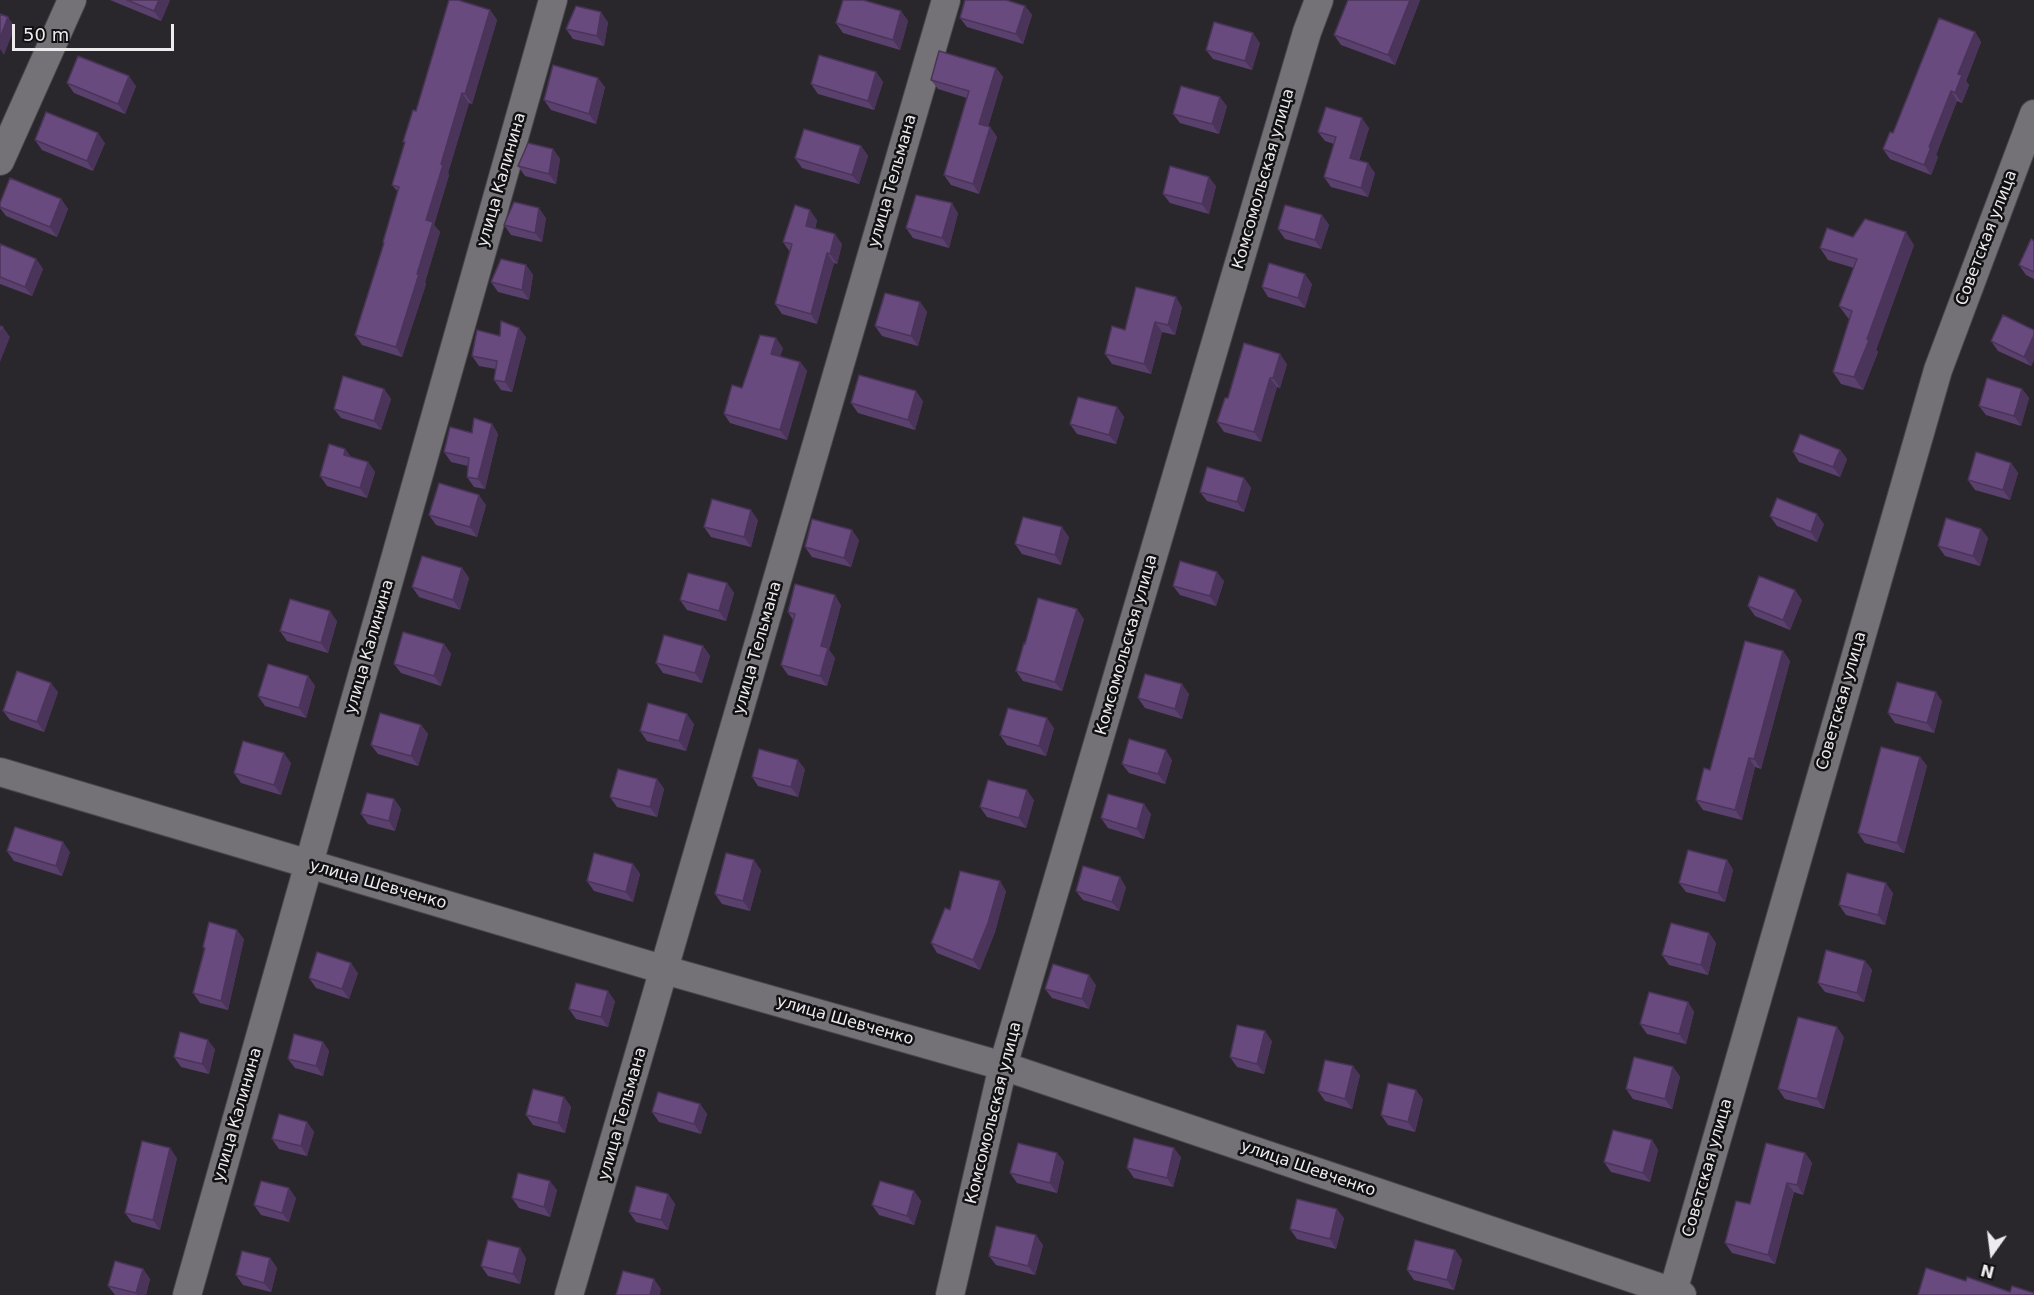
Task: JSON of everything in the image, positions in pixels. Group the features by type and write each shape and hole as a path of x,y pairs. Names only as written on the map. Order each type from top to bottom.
{"street":[{"path":"0,161 72,0"},
{"name":"улица Калинина","path":"187,1295 553,0"},
{"name":"улица Тельмана","path":"569,1295 946,0"},
{"name":"Комсомольская улица","path":"950,1295 1003,1066 1303,43 1319,0"},
{"name":"Советская улица","path":"1675,1294 1938,370 2034,114"},
{"name":"улица Шевченко","path":"0,772 665,970 1003,1066 1675,1294"}],"building":[{"path":"127,0 159,0 154,11"},
{"path":"449,0 458,0 490,10 441,164 443,165 426,220 433,222 396,347 355,335 399,187 392,185 405,142 403,142 413,110 416,111"},
{"path":"843,0 863,0 901,11 893,40 836,23"},
{"path":"965,0 1006,0 1025,6 1016,34 960,18"},
{"path":"1348,0 1410,0 1388,55 1334,35"},
{"path":"576,6 601,12 597,36 566,29"},
{"path":"0,14 8,17 0,38"},
{"path":"1939,18 1975,32 1958,74 1962,75 1955,93 1951,91 1924,165 1883,149 1890,132 1893,133"},
{"path":"1214,22 1253,33 1245,61 1206,50"},
{"path":"939,51 996,68 979,124 990,127 973,184 944,175 969,91 931,80"},
{"path":"819,55 876,72 868,101 811,84"},
{"path":"78,56 129,76 118,104 67,83"},
{"path":"553,65 598,78 589,114 544,100"},
{"path":"1181,86 1220,97 1212,124 1173,114"},
{"path":"1326,107 1362,118 1350,158 1368,163 1361,188 1324,177 1336,137 1318,132"},
{"path":"46,112 98,133 87,161 35,140"},
{"path":"804,129 861,146 852,175 795,158"},
{"path":"528,143 553,149 549,174 518,166"},
{"path":"1170,166 1209,177 1202,204 1163,194"},
{"path":"10,178 61,199 50,227 0,207"},
{"path":"916,195 952,203 942,238 906,228"},
{"path":"514,202 539,208 535,233 504,225"},
{"path":"795,205 810,210 806,226 835,234 830,254 827,253 811,314 775,304 792,244 783,242"},
{"path":"1285,205 1322,215 1315,240 1278,229"},
{"path":"1865,219 1906,232 1854,377 1833,372 1852,311 1839,306 1857,259 1820,248 1827,228 1853,237"},
{"path":"2031,239 2034,241 2034,272 2019,265"},
{"path":"0,244 36,259 25,287 0,277"},
{"path":"501,259 526,265 522,290 491,282"},
{"path":"1269,263 1305,274 1298,298 1262,287"},
{"path":"1136,287 1176,297 1168,325 1155,322 1144,364 1105,354 1112,326 1125,330"},
{"path":"885,293 920,302 911,336 875,326"},
{"path":"2003,315 2034,330 2024,357 1991,341"},
{"path":"501,321 519,328 505,382 494,380 497,361 472,356 477,330 500,336"},
{"path":"760,335 776,338 771,354 800,362 780,430 724,414 732,385 742,388"},
{"path":"1244,343 1280,354 1273,378 1270,378 1254,432 1217,422 1225,398 1228,398"},
{"path":"859,375 916,391 908,420 851,403"},
{"path":"343,376 384,389 374,421 334,409"},
{"path":"1987,378 2022,389 2014,416 1979,406"},
{"path":"1078,397 1117,407 1109,435 1070,424"},
{"path":"474,418 492,424 478,479 467,477 469,458 444,452 450,427 472,433"},
{"path":"1800,434 1840,450 1833,467 1793,452"},
{"path":"329,444 345,449 344,455 368,462 360,488 320,476"},
{"path":"1976,452 2011,463 2003,490 1968,480"},
{"path":"1207,467 1244,478 1237,502 1200,492"},
{"path":"439,483 479,495 470,527 429,515"},
{"path":"1777,498 1817,514 1811,532 1770,516"},
{"path":"712,499 751,510 744,537 704,527"},
{"path":"1023,517 1062,527 1055,555 1015,544"},
{"path":"1946,518 1981,529 1973,556 1938,546"},
{"path":"812,519 852,530 844,558 805,547"},
{"path":"422,556 462,568 453,600 412,587"},
{"path":"1180,561 1217,572 1210,596 1173,586"},
{"path":"688,573 727,583 719,611 680,600"},
{"path":"1759,576 1795,590 1783,620 1748,606"},
{"path":"795,584 835,595 821,646 828,648 820,676 781,665 795,614 788,612"},
{"path":"1038,598 1077,609 1055,682 1016,671"},
{"path":"290,599 330,611 321,643 280,631"},
{"path":"403,632 444,644 434,676 394,664"},
{"path":"664,635 703,646 695,673 656,663"},
{"path":"1745,641 1783,651 1754,759 1749,758 1735,810 1696,800 1704,768 1710,770"},
{"path":"268,664 308,676 299,708 258,696"},
{"path":"17,671 51,683 37,722 3,711"},
{"path":"1145,674 1182,684 1175,709 1138,698"},
{"path":"1897,682 1936,692 1927,723 1888,713"},
{"path":"648,703 687,714 679,741 640,731"},
{"path":"1008,708 1047,718 1039,746 1000,735"},
{"path":"380,713 421,725 411,756 371,745"},
{"path":"1129,739 1166,750 1158,774 1122,764"},
{"path":"243,741 284,753 274,785 234,773"},
{"path":"1881,747 1920,757 1897,843 1858,833"},
{"path":"759,749 798,760 791,787 752,777"},
{"path":"618,769 657,779 650,807 610,797"},
{"path":"988,780 1027,790 1019,818 980,807"},
{"path":"367,793 394,799 389,821 361,814"},
{"path":"1108,794 1144,804 1137,829 1101,818"},
{"path":"15,827 63,842 56,866 7,851"},
{"path":"1688,850 1727,860 1718,893 1679,883"},
{"path":"594,853 633,864 626,892 587,881"},
{"path":"726,853 754,860 743,901 715,894"},
{"path":"1083,866 1120,877 1112,902 1076,891"},
{"path":"960,871 1000,881 988,923 973,960 931,943 945,908 950,910"},
{"path":"1847,873 1886,883 1878,915 1839,905"},
{"path":"209,922 237,930 221,1001 193,993 205,948 203,947"},
{"path":"1671,923 1709,933 1701,965 1662,955"},
{"path":"1826,950 1865,961 1857,993 1818,983"},
{"path":"317,952 351,963 342,989 309,978"},
{"path":"1053,964 1089,975 1082,999 1045,989"},
{"path":"576,983 608,991 601,1017 569,1009"},
{"path":"1649,992 1688,1002 1679,1034 1640,1024"},
{"path":"1798,1017 1837,1027 1817,1099 1778,1089"},
{"path":"1237,1025 1265,1031 1257,1064 1230,1057"},
{"path":"180,1032 208,1040 202,1064 174,1057"},
{"path":"294,1034 323,1042 316,1066 288,1059"},
{"path":"1634,1057 1673,1067 1665,1099 1626,1089"},
{"path":"1325,1060 1353,1066 1345,1099 1318,1091"},
{"path":"1388,1083 1416,1090 1408,1122 1381,1115"},
{"path":"533,1089 564,1097 558,1123 526,1115"},
{"path":"658,1092 700,1104 694,1124 652,1112"},
{"path":"279,1114 307,1122 301,1146 272,1139"},
{"path":"1613,1130 1652,1140 1643,1173 1604,1162"},
{"path":"1134,1138 1174,1148 1167,1178 1127,1168"},
{"path":"142,1141 170,1148 153,1220 125,1213"},
{"path":"1018,1143 1057,1153 1050,1183 1010,1173"},
{"path":"1766,1143 1805,1153 1797,1185 1787,1183 1768,1255 1725,1243 1736,1201 1750,1204"},
{"path":"518,1173 550,1181 544,1207 512,1198"},
{"path":"261,1181 289,1188 282,1213 254,1205"},
{"path":"880,1181 914,1191 907,1216 872,1205"},
{"path":"636,1186 668,1194 661,1220 629,1212"},
{"path":"1297,1199 1337,1209 1330,1239 1290,1229"},
{"path":"996,1226 1036,1235 1028,1266 989,1256"},
{"path":"488,1240 520,1248 513,1274 481,1266"},
{"path":"1415,1240 1455,1250 1447,1280 1407,1270"},
{"path":"242,1251 270,1258 264,1283 236,1275"},
{"path":"115,1261 143,1269 136,1293 108,1286"},
{"path":"1926,1268 1966,1281 1967,1277 2010,1292 2012,1286 2034,1293 2034,1295 1918,1295"},
{"path":"623,1271 654,1279 650,1295 616,1295"}]}
